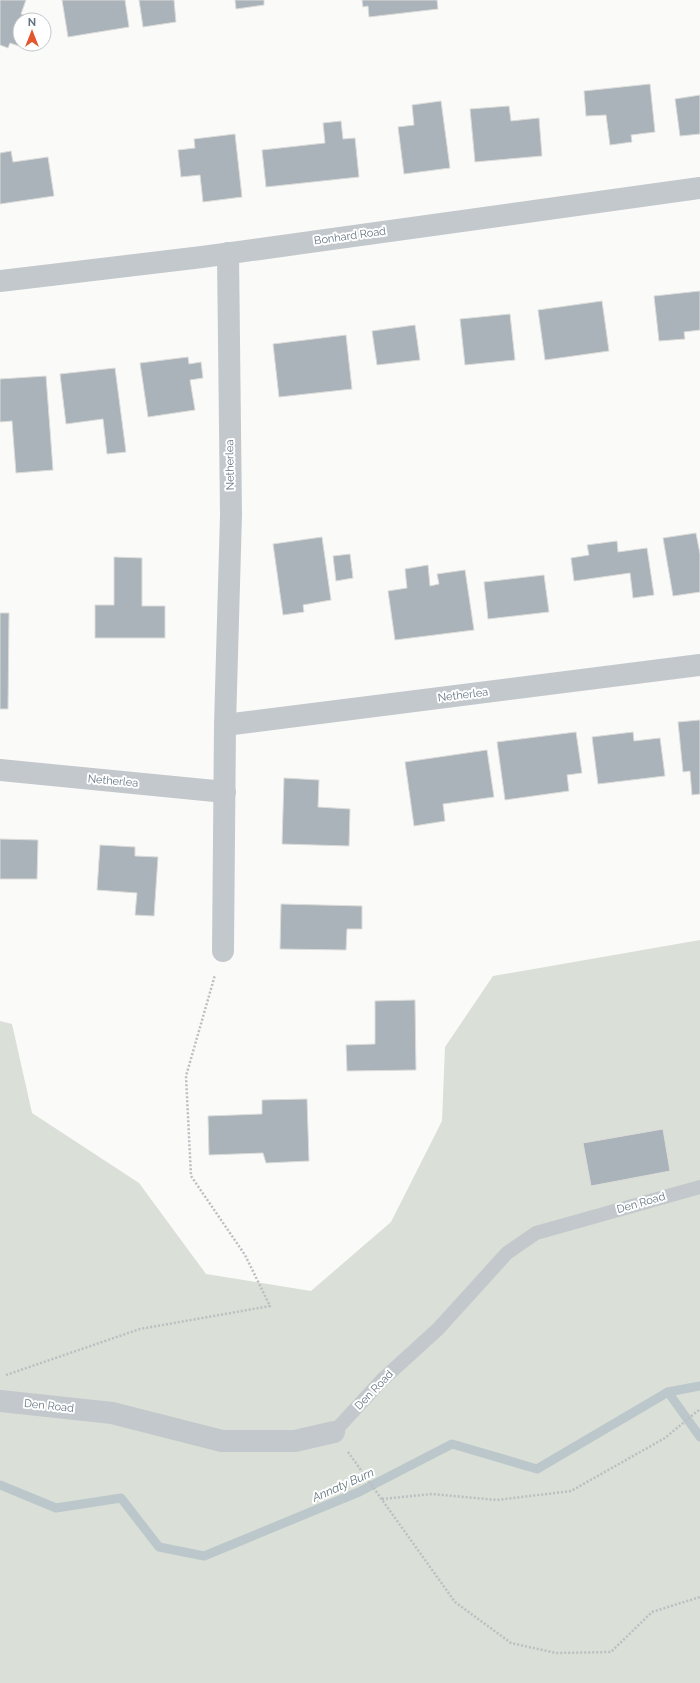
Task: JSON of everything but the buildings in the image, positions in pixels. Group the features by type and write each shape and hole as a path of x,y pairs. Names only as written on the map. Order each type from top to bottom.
{"street":[{"name":"Bonhard Road","path":"0,281 228,253 700,188"},
{"name":"Netherlea","path":"223,951 226,792 225,725 231,515 228,253"},
{"name":"Netherlea","path":"225,725 700,665"},
{"name":"Netherlea","path":"0,770 226,792"},
{"name":"Den Road","path":"0,1401 112,1414 222,1441 295,1441 334,1432"}],"lane":[{"name":"Den Road","path":"334,1432 382,1380 438,1329 507,1253 536,1233 700,1187"}],"path":[{"path":"0,1377 140,1329 270,1306 245,1255 191,1176 186,1076 223,951"},
{"path":"381,1499 432,1494 497,1500 571,1492 665,1438 700,1409"},
{"path":"334,1432 455,1602 511,1643 556,1653 611,1652 652,1612 700,1597"}],"shaded area":[{"path":"700,940 700,1683 0,1683 0,1021 12,1024 32,1113 139,1183 206,1274 311,1291 391,1222 442,1121 445,1047 493,976"}],"waterway":[{"name":"Annaty Burn","path":"0,1485 56,1508 121,1498 159,1547 204,1556 359,1492 452,1444 537,1469 668,1392 700,1386"},
{"path":"668,1392 700,1437"}]}
